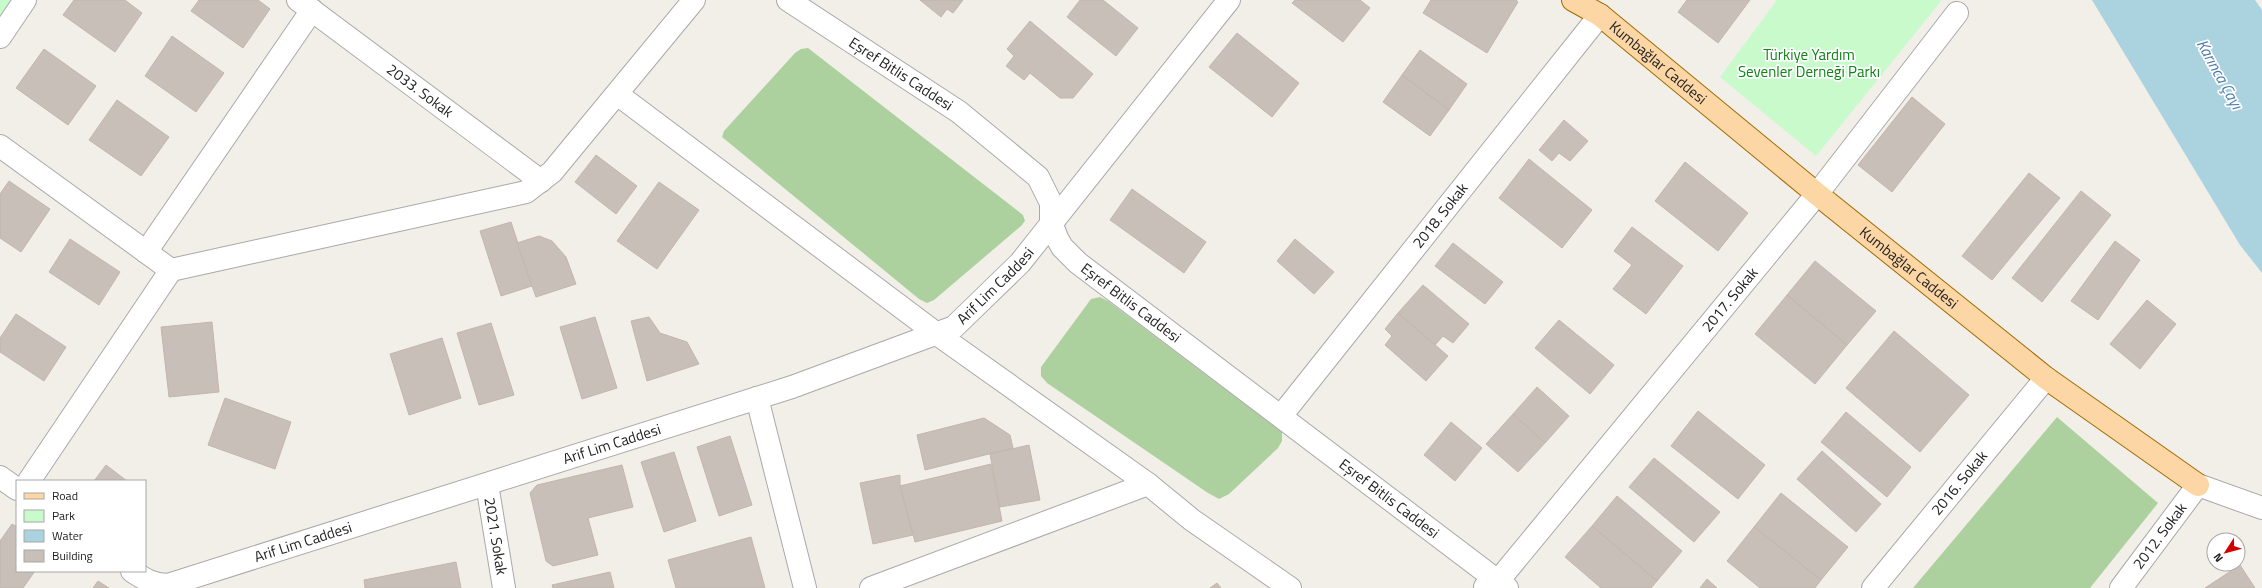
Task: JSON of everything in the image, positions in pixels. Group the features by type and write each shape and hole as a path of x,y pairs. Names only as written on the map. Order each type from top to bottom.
{"main road":[{"name":"Kumbağlar Caddesi","path":"1573,0 1600,15 1817,194 2046,378 2198,485"}],"street":[{"path":"0,38 25,0"},
{"path":"31,480 171,270 526,192 552,172 694,0"},
{"name":"Eşref Bitlis Caddesi","path":"788,0 959,112 1038,177 1051,203 1052,222 1062,247 1078,263 1281,416 1496,586"},
{"name":"Arif Lim Caddesi","path":"133,572 146,581 157,585 168,585 757,398 954,327 1020,263 1229,0"},
{"path":"146,252 305,5"},
{"name":"2033. Sokak","path":"305,5 541,181"},
{"name":"2017. Sokak","path":"1496,586 1817,194 1957,12"},
{"name":"2018. Sokak","path":"1281,416 1600,15"},
{"path":"617,94 937,334 1148,484 1192,520 1290,588"},
{"path":"0,146 171,270"},
{"name":"2016. Sokak","path":"1873,588 2046,378"},
{"path":"757,398 805,588"},
{"path":"0,477 16,488"},
{"name":"2021. Sokak","path":"487,484 504,588"},
{"path":"871,588 1148,484"},
{"name":"Kumbağlar Caddesi","path":"2198,485 2262,508"},
{"name":"2012. Sokak","path":"2121,588 2198,485"}],"green space":[{"path":"0,0 25,0 0,37"},
{"name":"Türkiye Yardım Sevenler Derneği Parkı","path":"1777,0 1942,0 1816,156 1720,77"},
{"path":"808,48 1023,215 1025,221 1021,226 934,300 927,303 919,299 722,137 724,131 795,53 801,49"},
{"path":"1100,297 1108,301 1282,432 1282,441 1278,448 1229,494 1219,499 1208,493 1047,383 1041,376 1041,367 1091,299"},
{"path":"2057,417 2158,503 2090,588 1913,588"}],"water":[{"name":"Karınca Çayı","path":"2092,0 2255,0 2262,10 2262,273 2240,245"}],"building":[{"path":"74,0 125,0 142,13 115,52 63,15"},
{"path":"199,0 258,0 270,9 243,48 191,11"},
{"path":"920,0 963,0 953,13 947,9 941,17"},
{"path":"1080,0 1103,0 1138,28 1116,56 1067,17"},
{"path":"1295,0 1360,0 1370,8 1343,42 1292,3"},
{"path":"1431,0 1516,0 1518,2 1487,53 1423,13"},
{"path":"1687,0 1750,0 1718,43 1678,12"},
{"path":"1030,21 1093,74 1073,98 1060,98 1030,73 1024,80 1006,66 1014,56 1007,49"},
{"path":"1237,33 1299,83 1272,117 1209,67"},
{"path":"172,36 224,73 196,112 145,76"},
{"path":"44,49 96,86 68,125 16,88"},
{"path":"1420,50 1467,84 1449,110 1402,75"},
{"path":"1402,75 1449,110 1430,136 1383,102"},
{"path":"1912,97 1945,124 1892,192 1858,165"},
{"path":"117,100 169,137 141,176 89,140"},
{"path":"1564,120 1588,141 1570,161 1559,153 1552,161 1539,150"},
{"path":"596,155 637,186 616,214 575,182"},
{"path":"1529,159 1592,210 1562,248 1499,198"},
{"path":"1685,162 1748,213 1718,251 1655,201"},
{"path":"2029,173 2060,198 1992,280 1962,256"},
{"path":"9,181 50,209 21,252 0,238 0,194"},
{"path":"659,182 699,210 657,269 617,241"},
{"path":"1132,189 1206,242 1184,273 1110,220"},
{"path":"2081,191 2111,215 2042,302 2012,278"},
{"path":"511,222 532,286 501,296 480,231"},
{"path":"1632,227 1683,266 1646,314 1613,289 1632,265 1614,251"},
{"path":"539,236 552,241 566,257 576,284 536,297 517,243"},
{"path":"70,239 120,272 99,305 49,272"},
{"path":"1295,239 1334,272 1314,294 1277,261"},
{"path":"2115,241 2140,260 2098,320 2071,301"},
{"path":"1453,243 1503,282 1485,304 1435,266"},
{"path":"1815,261 1876,311 1847,345 1787,295"},
{"path":"1423,285 1469,324 1453,343 1443,336 1435,345 1398,313"},
{"path":"1787,295 1847,345 1815,384 1755,334"},
{"path":"2147,300 2176,324 2140,369 2110,344"},
{"path":"1398,313 1448,356 1426,381 1385,345 1392,336 1385,329"},
{"path":"16,314 66,347 44,381 0,352 0,338"},
{"path":"595,317 617,388 582,399 560,327"},
{"path":"649,317 660,333 687,342 699,364 647,381 631,321"},
{"path":"1559,320 1614,365 1590,394 1535,348"},
{"path":"212,322 219,392 169,397 161,327"},
{"path":"491,323 514,395 479,405 457,333"},
{"path":"1894,331 1969,395 1920,452 1846,388"},
{"path":"442,338 461,398 409,415 390,354"},
{"path":"1537,387 1569,416 1545,443 1513,414"},
{"path":"225,398 291,422 275,469 208,445"},
{"path":"1698,411 1765,465 1738,499 1671,446"},
{"path":"1846,412 1911,467 1887,497 1821,442"},
{"path":"1513,414 1545,443 1518,472 1486,444"},
{"path":"984,418 1010,435 1013,448 925,470 917,435"},
{"path":"1451,422 1482,448 1455,481 1424,455"},
{"path":"730,436 752,505 719,516 697,447"},
{"path":"1029,445 1040,500 1000,507 990,454"},
{"path":"1822,451 1881,504 1856,532 1797,479"},
{"path":"674,452 696,521 664,532 641,462"},
{"path":"1654,458 1720,512 1694,542 1629,487"},
{"path":"991,464 1002,521 915,542 900,486"},
{"path":"106,465 126,480 95,480"},
{"path":"622,465 633,507 588,518 598,555 553,566 546,561 530,493 537,485"},
{"path":"900,475 900,486 913,535 873,544 860,483"},
{"path":"1781,493 1848,547 1821,580 1754,527"},
{"path":"1617,496 1682,551 1657,581 1592,526"},
{"path":"12,524 16,526 16,572 34,572 23,588 0,588 0,541"},
{"path":"1592,526 1657,581 1651,588 1601,588 1565,557"},
{"path":"1754,527 1821,580 1815,588 1760,588 1727,561"},
{"path":"751,537 765,588 676,588 668,560"},
{"path":"456,562 461,588 365,588 364,580"},
{"path":"610,572 614,588 553,588 552,585"},
{"path":"2229,572 2245,572 2255,588 2205,588"},
{"path":"1707,579 1717,588 1700,588"},
{"path":"98,581 109,588 93,588"},
{"path":"1217,583 1221,588 1210,588"}]}
